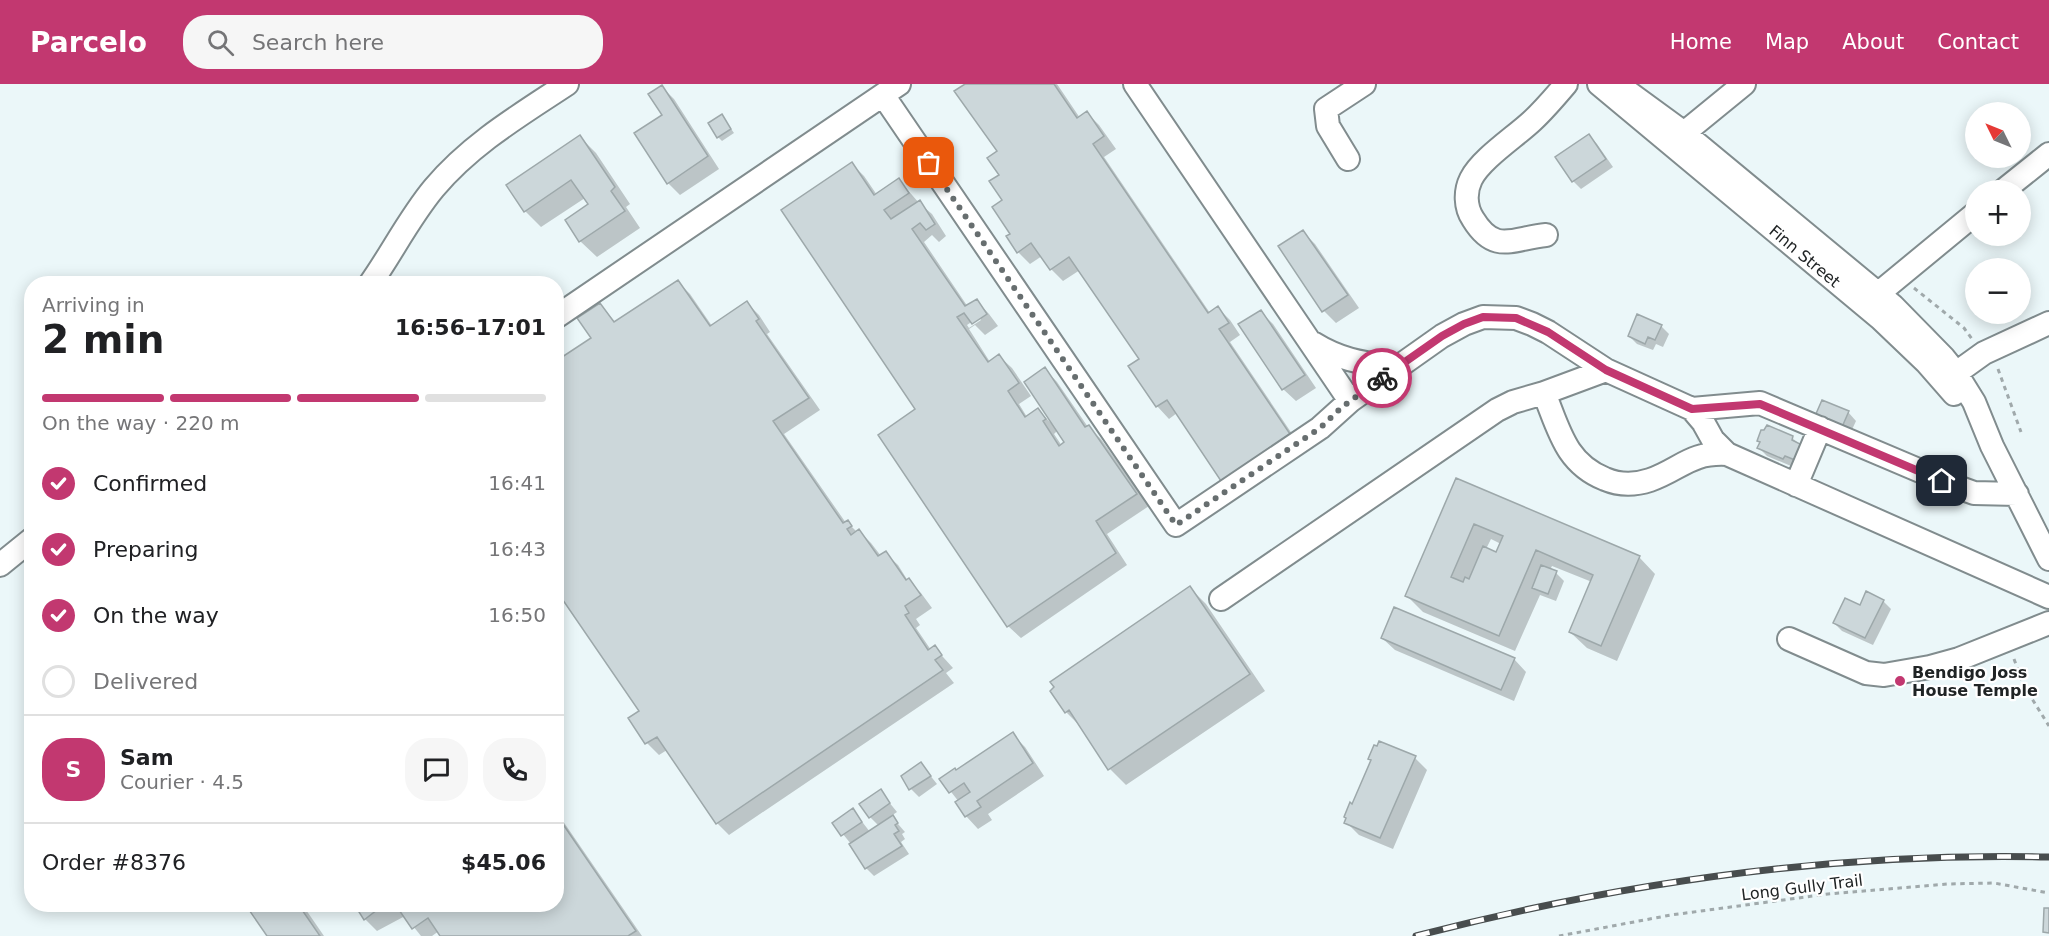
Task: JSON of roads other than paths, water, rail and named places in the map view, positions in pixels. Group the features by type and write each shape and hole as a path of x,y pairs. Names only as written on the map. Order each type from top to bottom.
{"street":[{"path":"375,276 414,215 451,169 492,134 567,84"},
{"path":"1135,84 1350,401"},
{"path":"1348,159 1328,126 1326,109 1364,84"},
{"path":"1546,235 1506,243 1496,240 1480,228 1470,215 1467,190 1475,172 1531,122 1566,84"},
{"name":"Finn Street","path":"1599,84 1678,140"},
{"name":"Finn Street","path":"1617,84 1678,140 1871,299 1895,331 1950,377 1992,446 2049,559"},
{"path":"1678,140 1744,84"},
{"path":"564,312 891,89 1176,525 1320,428 1350,401 1442,336 1483,317 1499,316 1516,318 1548,332 1606,370 1692,409 1703,422 1713,440 1727,454 2049,597"},
{"path":"2016,180 2049,154"},
{"path":"1871,299 1965,222"},
{"path":"1950,377 1990,350 2049,323"},
{"path":"1309,340 1329,353 1358,363 1397,368"},
{"path":"1221,599 1497,410 1519,399 1544,393 1606,370"},
{"path":"1544,393 1571,455 1587,470 1612,482 1629,485 1650,480 1701,455 1727,454"},
{"path":"1692,409 1760,404 1974,493 2017,494"},
{"path":"1796,484 1820,428"},
{"path":"0,565 24,546"},
{"path":"1789,639 1866,673 1884,675 1959,659 2049,623"}],"railway":[{"path":"1416,936 1572,900 1730,874 1889,860 2049,857"}],"place":[{"name":"Bendigo Joss House Temple","path":"1900,681"}]}
